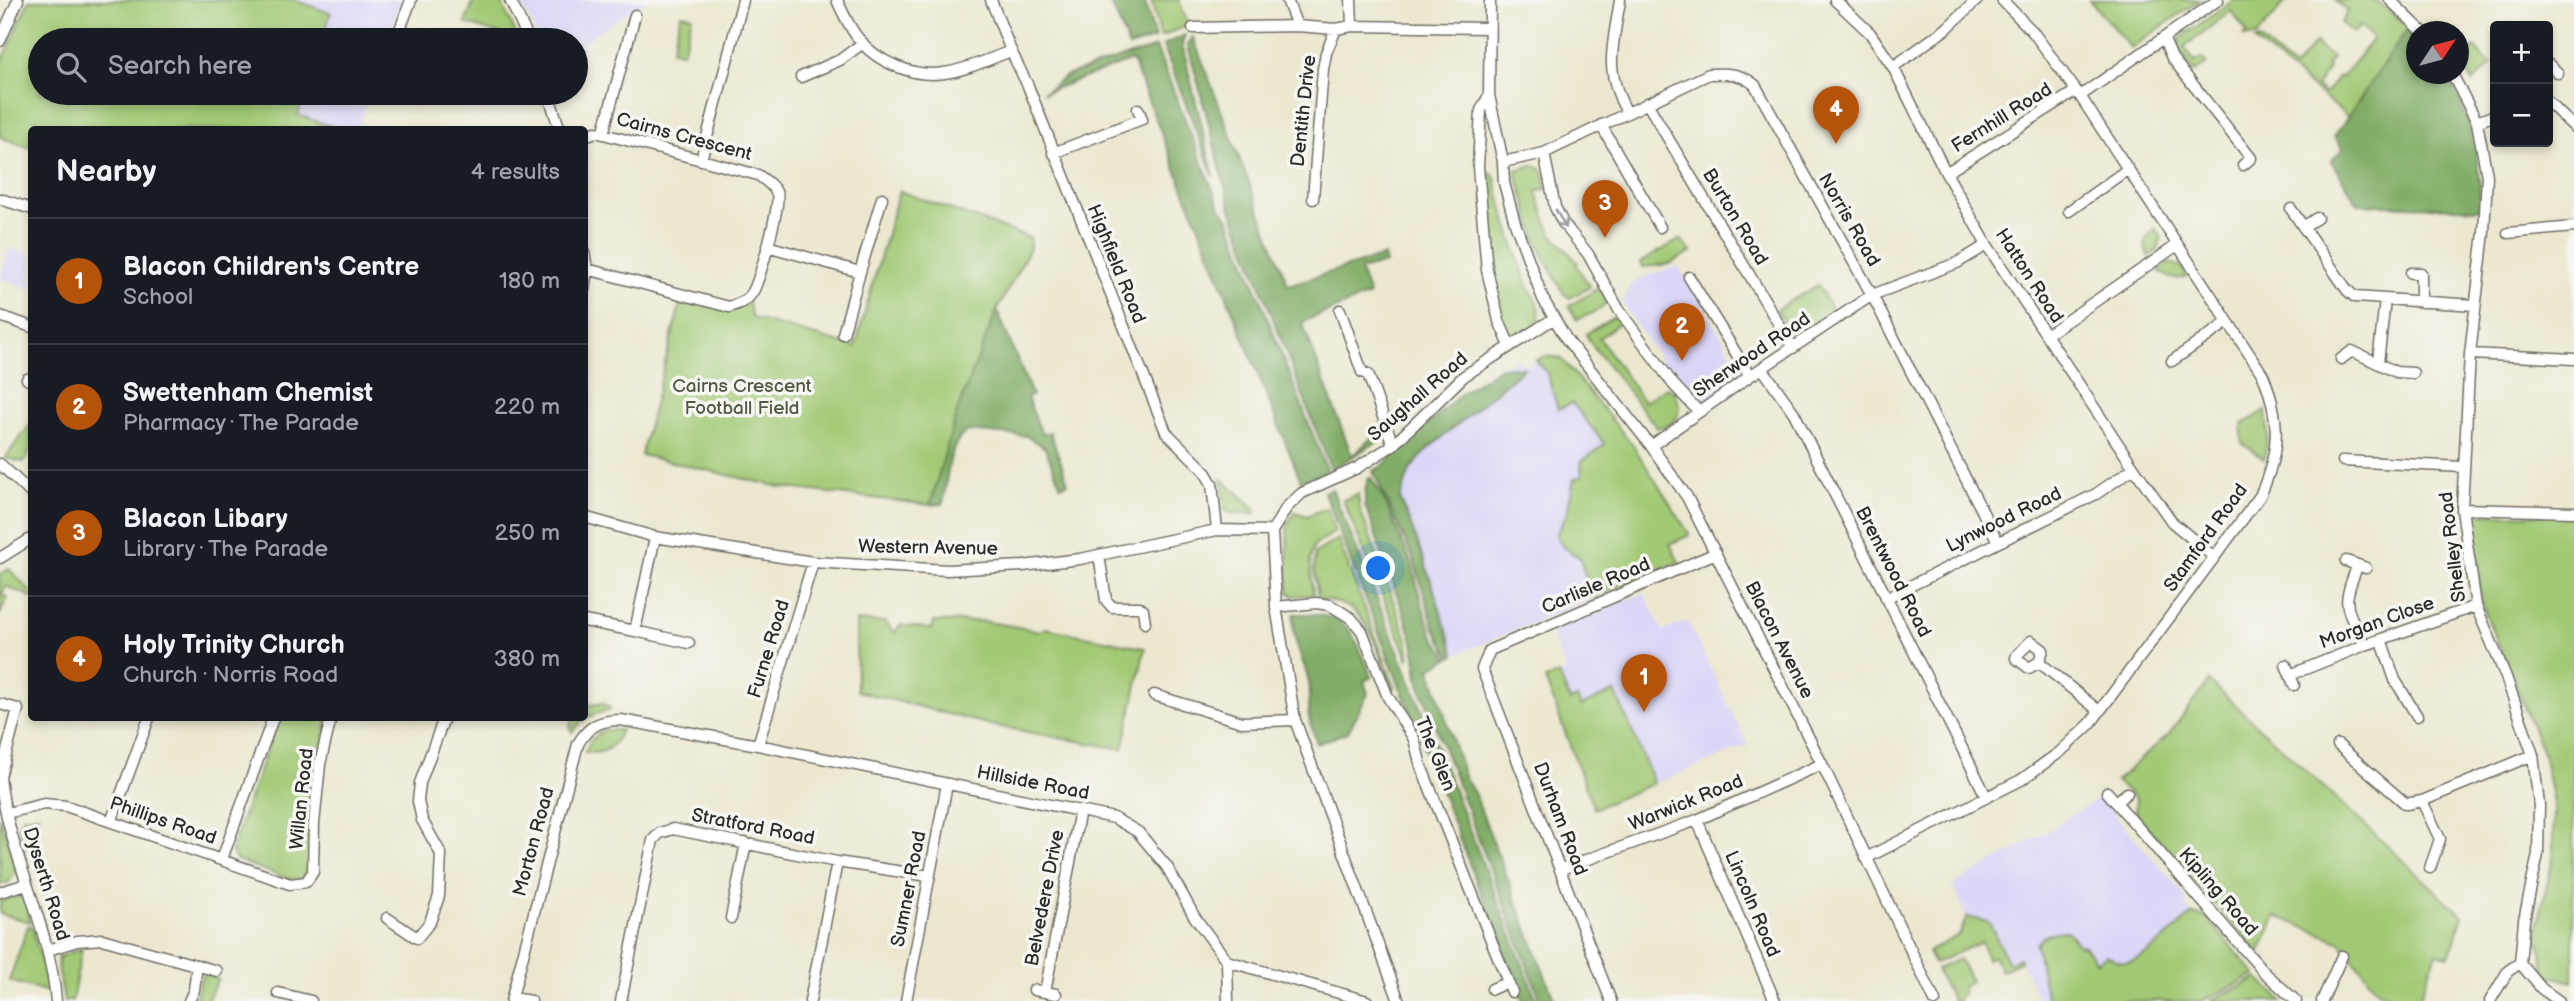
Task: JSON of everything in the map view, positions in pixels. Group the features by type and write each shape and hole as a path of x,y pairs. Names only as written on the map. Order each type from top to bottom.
{"street":[{"path":"0,41 18,0"},
{"path":"400,28 411,0"},
{"path":"510,0 523,28"},
{"path":"701,160 743,0"},
{"path":"837,0 858,39 881,57 906,70 926,74 945,73 1010,51"},
{"name":"Highfield Road","path":"990,0 1010,51 1028,86 1166,432 1204,470 1212,484 1217,530"},
{"path":"1287,0 1297,26"},
{"path":"1351,0 1352,26"},
{"path":"1490,0 1489,95 1503,162 1504,183 1515,223 1553,319"},
{"path":"1620,0 1610,69 1616,92 1627,113"},
{"name":"Hatton Road","path":"1835,0 1870,33 1893,67 1946,173 1987,245 2134,468 2172,522 2214,557"},
{"path":"1893,67 1946,29 1977,0"},
{"name":"Stamford Road","path":"1867,858 2021,780 2060,752 2090,724 2260,496 2276,452 2277,424 2272,398 2263,375 2078,94 2032,32 2002,0"},
{"name":"Fernhill Road","path":"1946,173 2164,40 2218,0"},
{"path":"2391,0 2412,21"},
{"name":"Cairns Crescent","path":"603,134 635,15"},
{"path":"1193,28 1488,28"},
{"name":"Dentith Drive","path":"1313,199 1325,53 1336,29"},
{"path":"2164,40 2172,58 2251,158 2243,165"},
{"path":"800,76 840,60 863,43"},
{"name":"Norris Road","path":"1503,162 1544,153 1709,74 1731,73 1746,78 1755,85 1872,295 1998,542"},
{"name":"Shelley Road","path":"2457,84 2477,122 2487,176 2484,232 2470,354 2462,509 2476,606 2506,677 2533,755 2539,805 2538,853 2524,920 2520,962"},
{"path":"1489,95 1481,110 1478,167 1487,270 1499,321 1510,346"},
{"name":"Burton Road","path":"1647,103 1793,348"},
{"path":"552,105 559,126"},
{"path":"2553,107 2574,127"},
{"path":"1054,153 1142,119 1138,109"},
{"path":"2477,122 2490,117"},
{"path":"1601,125 1660,227"},
{"name":"Cairns Crescent","path":"588,135 596,132 758,175 771,184 778,196 767,246 752,293 742,303 729,307 588,269"},
{"path":"1544,153 1555,207 1563,223 1588,254 1619,310 1673,384 1699,412"},
{"path":"2068,211 2128,169"},
{"path":"843,334 882,198"},
{"path":"0,199 28,208"},
{"path":"2291,209 2347,290 2355,297 2474,306"},
{"path":"2304,227 2317,218"},
{"path":"2508,233 2574,228"},
{"name":"Sherwood Road","path":"1651,446 1872,295 1957,263 1987,245"},
{"path":"767,246 860,272"},
{"path":"2046,335 2176,246"},
{"path":"2418,270 2421,302"},
{"path":"1689,277 1750,376"},
{"path":"2378,363 2385,300"},
{"path":"1340,311 1362,372 1368,374 1393,445"},
{"path":"0,316 28,326"},
{"name":"Saughall Road","path":"1272,531 1287,507 1302,493 1357,468 1393,445 1464,376 1553,319"},
{"name":"Blacon Avenue","path":"1553,319 1687,497 1822,764 1935,1001"},
{"path":"2172,361 2228,322"},
{"path":"2340,359 2352,351 2396,372 2413,373"},
{"path":"2470,354 2574,359"},
{"name":"Brentwood Road","path":"1762,368 1794,414 1986,796"},
{"path":"2359,449 2359,462"},
{"path":"2343,461 2463,467"},
{"path":"0,464 28,491"},
{"name":"Lynwood Road","path":"1886,598 2096,494 2134,468"},
{"path":"2462,509 2574,512"},
{"name":"Western Avenue","path":"588,518 655,537 813,562 947,570 1023,566 1099,555 1217,530 1272,531"},
{"path":"1272,531 1276,607 1295,720 1399,1001"},
{"path":"635,631 655,537"},
{"path":"0,558 28,540"},
{"name":"Carlisle Road","path":"1490,650 1716,553"},
{"path":"1099,555 1106,600 1112,607 1139,607 1143,610 1145,623"},
{"path":"2346,561 2362,566 2347,592 2346,602 2365,645"},
{"name":"Furne Road","path":"758,745 813,562"},
{"name":"The Glen","path":"1276,607 1316,603 1331,606 1343,612 1362,631 1388,696 1414,738 1421,766 1510,987 1492,989"},
{"name":"Morgan Close","path":"2290,675 2381,639 2476,606"},
{"path":"588,622 689,643"},
{"path":"2381,639 2395,680 2410,711"},
{"name":"Durham Road","path":"1490,650 1482,668 1611,1001"},
{"path":"2039,662 2099,712"},
{"path":"1159,710 1158,696 1242,722 1295,720"},
{"name":"Dyserth Road","path":"0,704 23,711 0,777 7,813 48,950 57,1001"},
{"name":"Morton Road","path":"511,999 578,744 584,733 593,725 606,720 621,720"},
{"name":"Hillside Road","path":"621,720 758,745 1114,818 1138,832 1167,867 1194,916 1227,961"},
{"path":"111,822 148,721"},
{"path":"222,859 272,721"},
{"name":"Willan Road","path":"306,882 313,872 314,824 320,764 330,721"},
{"path":"387,918 416,938 430,922 437,908 441,854 422,820 418,801 420,783 443,721"},
{"path":"2352,741 2341,748 2406,804 2422,801 2533,755"},
{"name":"Warwick Road","path":"1562,869 1697,820 1822,764"},
{"name":"Sumner Road","path":"906,1001 947,784"},
{"name":"Kipling Road","path":"2107,792 2264,972 2296,1001"},
{"path":"2116,802 2127,793"},
{"path":"2422,801 2440,839 2428,862"},
{"name":"Phillips Road","path":"7,813 47,804 66,806 290,884 306,882"},
{"name":"Belvedere Drive","path":"1045,992 1080,810"},
{"name":"Lincoln Road","path":"1697,820 1775,1001"},
{"name":"Stratford Road","path":"621,1001 653,840 660,833 673,829 837,862 929,876"},
{"path":"731,918 746,843"},
{"path":"810,1001 837,862"},
{"path":"0,892 27,884"},
{"path":"48,950 77,941 102,939 218,971"},
{"path":"2322,1001 2342,956"},
{"path":"1228,1001 1227,961 1367,1001"},
{"path":"2490,1001 2508,971 2520,962 2542,989 2559,1001"},
{"path":"190,1001 197,965"},
{"path":"278,993 310,1001"},
{"path":"511,999 531,1001"}],"shaded area":[{"path":"29,0 401,0 391,28 28,28 28,105 366,105 359,126 28,126 28,147 0,137 0,67"},
{"path":"520,0 647,0 588,38 588,28 533,28"},
{"path":"9,248 28,254 28,288 0,278"},
{"path":"1678,266 1736,361 1737,370 1733,381 1707,399 1698,400 1690,396 1668,372 1622,303 1630,285 1646,276"},
{"path":"1545,356 1561,358 1632,444 1690,535 1670,544 1679,562 1455,655 1411,523 1381,467 1485,375 1516,359 1527,366"},
{"path":"1644,593 1663,631 1687,621 1748,745 1594,809 1545,679 1566,671 1550,632"},
{"path":"2099,798 2185,895 2186,907 2192,914 2206,917 2147,1001 2040,1001 2019,958 2008,963 1989,923 1967,917 1952,885 2047,832"}],"green space":[{"path":"29,0 294,0 331,13 326,28 28,28 28,105 301,105 298,115 330,126 28,126 28,147 0,137 0,67"},
{"path":"474,0 500,0 513,28 481,28 465,23"},
{"path":"1110,0 1144,0 1155,38 1129,47"},
{"path":"1151,0 1179,0 1188,25 1161,37"},
{"path":"2089,0 2200,0 2131,48"},
{"path":"2234,0 2287,0 2256,37 2243,36 2247,32 2231,11 2184,47 2195,62 2202,58 2207,64 2194,72 2177,49 2180,38"},
{"path":"2335,0 2374,0 2406,25 2406,31 2348,117 2255,41 2259,39 2294,68 2315,43 2332,58 2326,65 2329,68 2316,86 2325,94 2339,76 2342,78 2373,38 2360,26 2353,33 2341,23 2348,11"},
{"path":"681,14 692,16 683,52 672,50"},
{"path":"2406,31 2406,84 2451,84 2462,106 2473,138 2479,173 2480,209 2358,204 2331,161 2343,149 2334,137"},
{"path":"1185,35 1182,44 1214,177 1163,45"},
{"path":"1193,37 1288,285 1384,256 1386,263 1360,270 1369,295 1302,322 1352,456 1381,429 1382,439 1331,469 1231,209 1188,45"},
{"path":"1156,47 1220,207 1229,219 1327,471 1301,481 1132,60 1043,93 1068,75"},
{"path":"2475,47 2490,63 2472,82 2469,77 2469,53"},
{"path":"1532,165 1540,168 1545,177 1546,189 1536,192 1551,233 1578,263 1576,265 1590,287 1570,298 1564,294 1538,245 1517,175 1517,170"},
{"path":"1491,173 1495,178 1513,244 1540,314 1535,325 1514,339 1505,325 1499,307 1490,262 1483,176"},
{"name":"Cairns Crescent Football Field","path":"899,191 1030,238 1030,248 997,310 958,409 930,505 780,487 641,455 682,297 729,309 748,301 752,318 855,347"},
{"path":"2154,228 2162,237 2157,251 2149,256 2145,245"},
{"path":"1681,239 1691,252 1669,264 1643,267 1641,262"},
{"path":"2169,263 2180,266 2188,276 2172,278 2158,270"},
{"path":"1818,285 1832,310 1792,338 1777,309"},
{"path":"1599,288 1607,302 1597,311 1577,320 1569,306"},
{"path":"997,310 1032,395 1027,398 1042,434 1050,432 1068,483 1061,486 1045,448 1026,436 967,431 960,437 952,454 943,504 930,505 958,409"},
{"path":"1614,317 1619,323 1599,338 1644,402 1665,388 1670,388 1675,394 1679,413 1666,426 1657,428 1589,341 1586,334"},
{"path":"1545,356 1561,358 1632,444 1690,535 1670,544 1679,562 1592,598 1580,558 1563,547 1556,535 1567,513 1574,479 1582,476 1581,462 1605,444 1572,403 1558,409 1547,373 1536,360"},
{"path":"1501,367 1524,368 1426,451 1410,470 1400,499 1423,557 1455,655 1451,657 1434,627 1413,558 1373,471 1381,467 1463,392"},
{"path":"2266,410 2268,435 2264,459 2242,443 2242,425"},
{"path":"28,427 28,457 23,462 5,458"},
{"path":"1221,478 1256,509 1255,514 1230,513 1225,510"},
{"path":"1371,478 1382,495 1412,565 1433,636 1449,658 1430,668 1464,776 1475,795 1555,1001 1541,1001 1419,684 1413,640 1365,505 1365,491 1368,479"},
{"path":"1332,489 1537,1001 1523,1001 1324,492"},
{"path":"1358,494 1359,506 1408,642 1409,660 1343,500"},
{"path":"1326,508 1335,532 1314,545 1310,560 1313,595 1293,596 1288,591 1287,524 1295,512 1307,516"},
{"path":"2475,514 2574,515 2573,982 2547,975 2536,932 2553,859 2553,803 2543,752 2482,605 2476,557"},
{"path":"1338,539 1395,688 1392,690 1368,627 1346,606 1318,598 1315,553"},
{"path":"9,569 28,589 28,596 6,586 2,595 7,597 0,615 0,574"},
{"path":"1294,614 1313,614 1338,621 1353,636 1372,677 1364,681 1368,694 1348,732 1317,744 1309,715 1309,680 1294,634"},
{"path":"856,621 885,622 895,633 900,625 932,629 934,622 982,621 1041,631 1045,628 1145,648 1123,749 995,726 857,691"},
{"path":"1559,674 1570,701 1577,698 1581,706 1615,691 1654,783 1594,809 1545,679"},
{"path":"2209,681 2463,916 2449,956 2437,953 2418,1001 2406,1001 2379,992 2339,941 2276,916 2259,954 2135,813 2136,799 2116,781 2169,734"},
{"path":"603,703 611,709 588,718 588,706"},
{"path":"277,721 327,721 308,869 300,880 289,879 236,860 231,850"},
{"path":"572,721 583,721 572,732"},
{"path":"603,730 621,730 608,749 585,752 591,740"},
{"path":"38,815 25,850 18,825 23,817"},
{"path":"0,816 16,872 9,882 0,885"},
{"path":"21,897 25,902 31,922 0,914 0,901"},
{"path":"2192,914 2206,917 2256,975 2202,1001 2047,1001 2036,944 2046,935 2067,931 2097,962 2107,955 2128,962 2152,949"},
{"path":"1967,917 1989,922 2008,963 2019,958 2020,962 2001,971 1994,956 1987,959 1981,942 1934,964 1928,952 1959,935"},
{"path":"28,926 32,926 49,992 9,981"},
{"path":"82,948 72,1001 64,1001 58,967 59,957"},
{"path":"1959,959 1971,981 1963,986 1959,1001 1953,1001 1936,970"},
{"path":"206,974 218,979 207,1001 195,1001 200,980"},
{"path":"2258,978 2283,1001 2210,1001"}],"place":[{"name":"Holy Trinity Church","path":"1836,144"},
{"name":"Blacon Libary","path":"1605,238"},
{"name":"Swettenham Chemist","path":"1682,361"},
{"name":"Blacon Children's Centre","path":"1644,712"}]}
